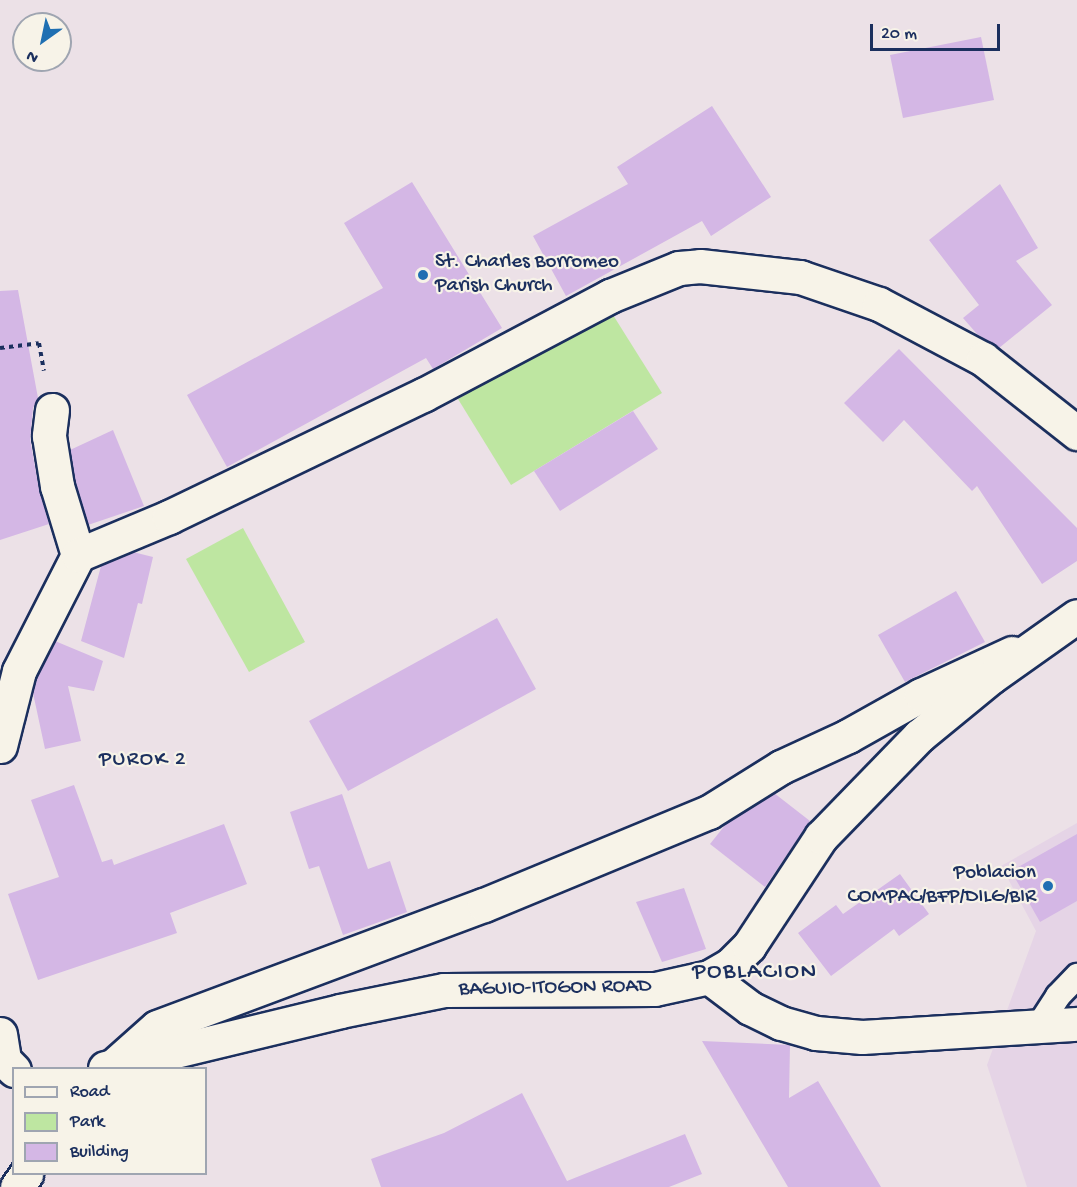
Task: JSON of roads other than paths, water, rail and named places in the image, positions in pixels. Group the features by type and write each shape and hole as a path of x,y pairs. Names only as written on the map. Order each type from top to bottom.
{"street":[{"path":"0,746 20,671 78,555 169,517 423,395 610,296 679,268 700,266 800,277 879,304 984,359 1077,433"},
{"path":"52,410 49,436 57,486 78,555"},
{"path":"110,1067 157,1028 463,913 709,812 781,767 848,736 921,695 1064,625"},
{"name":"BAGUIO-ITOGON ROAD","path":"110,1067 340,1011 444,990 643,989 709,977 730,965 749,946 821,837 920,736 991,677 1064,625"},
{"path":"709,977 750,1008 781,1023 816,1033 862,1037 1077,1024"},
{"path":"0,1034 4,1060 12,1068"}],"lane":[{"path":"1038,1027 1058,996 1077,976"}],"place":[{"name":"St. Charles Borromeo Parish Church","path":"423,275"},
{"name":"Poblacion COMPAC/BFP/DILG/BIR","path":"1048,886"}],"district":[{"name":"PUROK 2","path":"143,761"},
{"name":"POBLACION","path":"755,973"}]}
